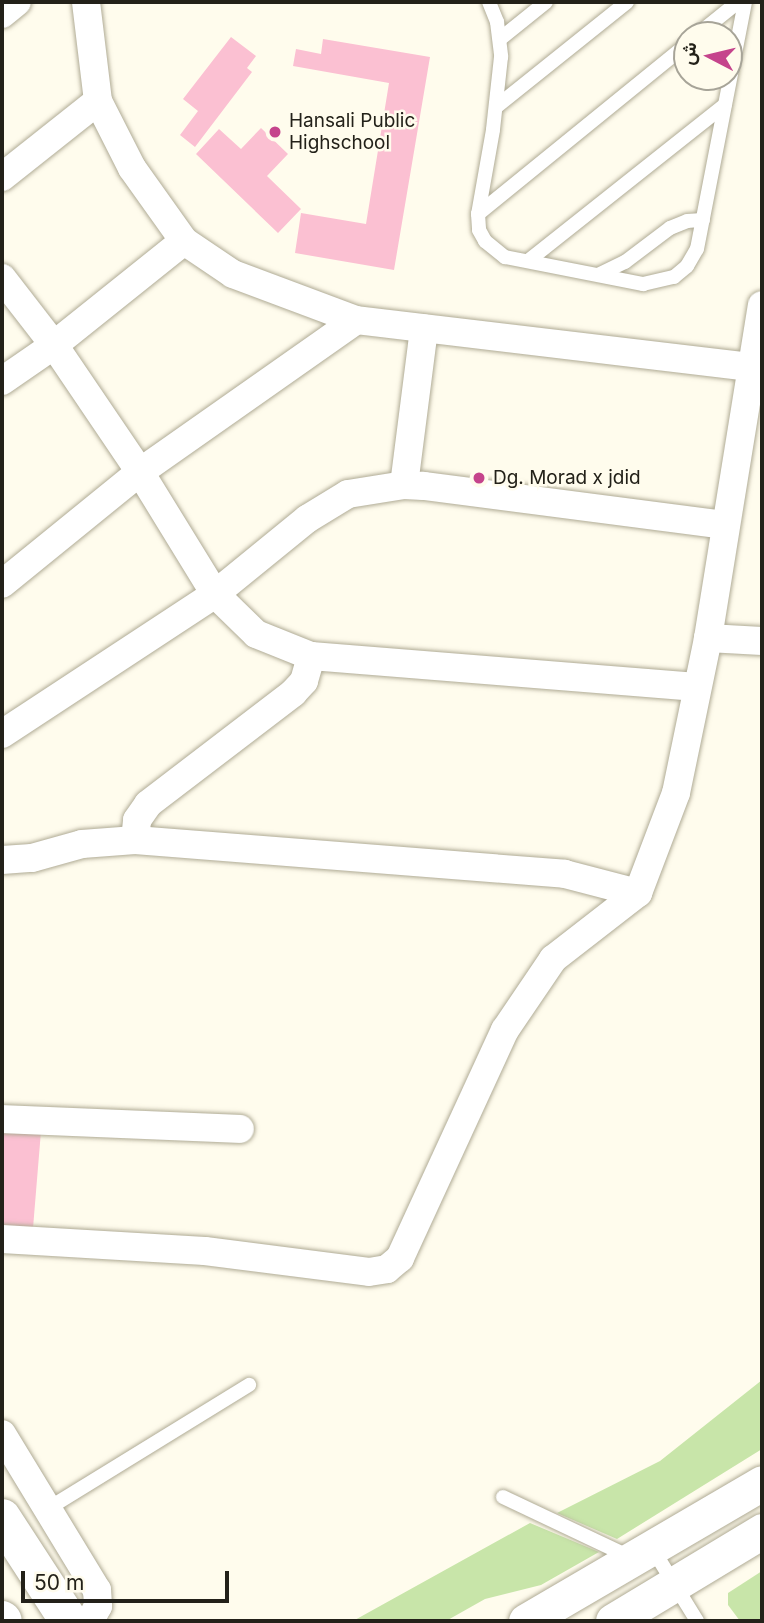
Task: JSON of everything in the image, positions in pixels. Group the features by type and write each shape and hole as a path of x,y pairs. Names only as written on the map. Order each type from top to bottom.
{"main road":[{"path":"2,1518 69,1621"}],"street":[{"path":"2,14 17,2"},
{"path":"86,2 98,101 132,168 184,241 233,274 356,320 752,367"},
{"path":"2,177 98,101"},
{"path":"2,381 54,345 184,241"},
{"path":"2,278 54,345 140,472 215,594 256,634 311,656 696,687"},
{"path":"2,1238 205,1251 369,1272 387,1269 400,1258 505,1030 553,959 638,893 676,793 708,638 762,305"},
{"path":"2,584 140,472 356,320"},
{"path":"404,485 424,328"},
{"path":"2,734 215,594 328,505 348,494 404,485 725,525"},
{"path":"708,638 762,641"},
{"path":"135,841 137,820 148,804 293,693 304,681 311,656"},
{"path":"2,860 32,858 82,844 135,841 565,874 638,893"},
{"path":"2,1119 240,1129"},
{"path":"2,1434 117,1621"},
{"path":"526,1621 762,1483"},
{"path":"613,1621 673,1582 762,1531"},
{"path":"90,1621 98,1606 97,1590"}],"lane":[{"path":"489,2 500,39 496,107 478,214 480,230 494,251 505,257 643,284 674,277 692,259 703,220 745,2"},
{"path":"500,39 546,2"},
{"path":"496,107 627,2"},
{"path":"714,21 738,2"},
{"path":"478,214 673,55"},
{"path":"527,261 725,105"},
{"path":"600,274 625,262 670,228 687,221 703,220"},
{"path":"49,1508 248,1385"},
{"path":"503,1497 641,1553 673,1582 697,1621"}],"green space":[{"path":"762,1380 762,1449 617,1539 557,1513 660,1461"},
{"path":"530,1523 599,1552 541,1585 485,1599 446,1621 353,1621"},
{"path":"762,1571 762,1621 740,1621 728,1605 728,1593"}],"building":[{"path":"231,37 256,56 247,68 252,72 195,147 180,135 198,111 183,99"},
{"path":"323,39 430,57 394,270 295,253 301,213 366,224 389,83 293,66 296,49 321,54"},
{"path":"261,128 288,154 267,176 301,209 278,233 196,154 219,129 241,149"},
{"path":"2,1130 41,1131 33,1228 2,1229"}],"place":[{"name":"Hansali Public Highschool","path":"275,132"},
{"name":"Dg. Morad x jdid","path":"479,478"}]}
